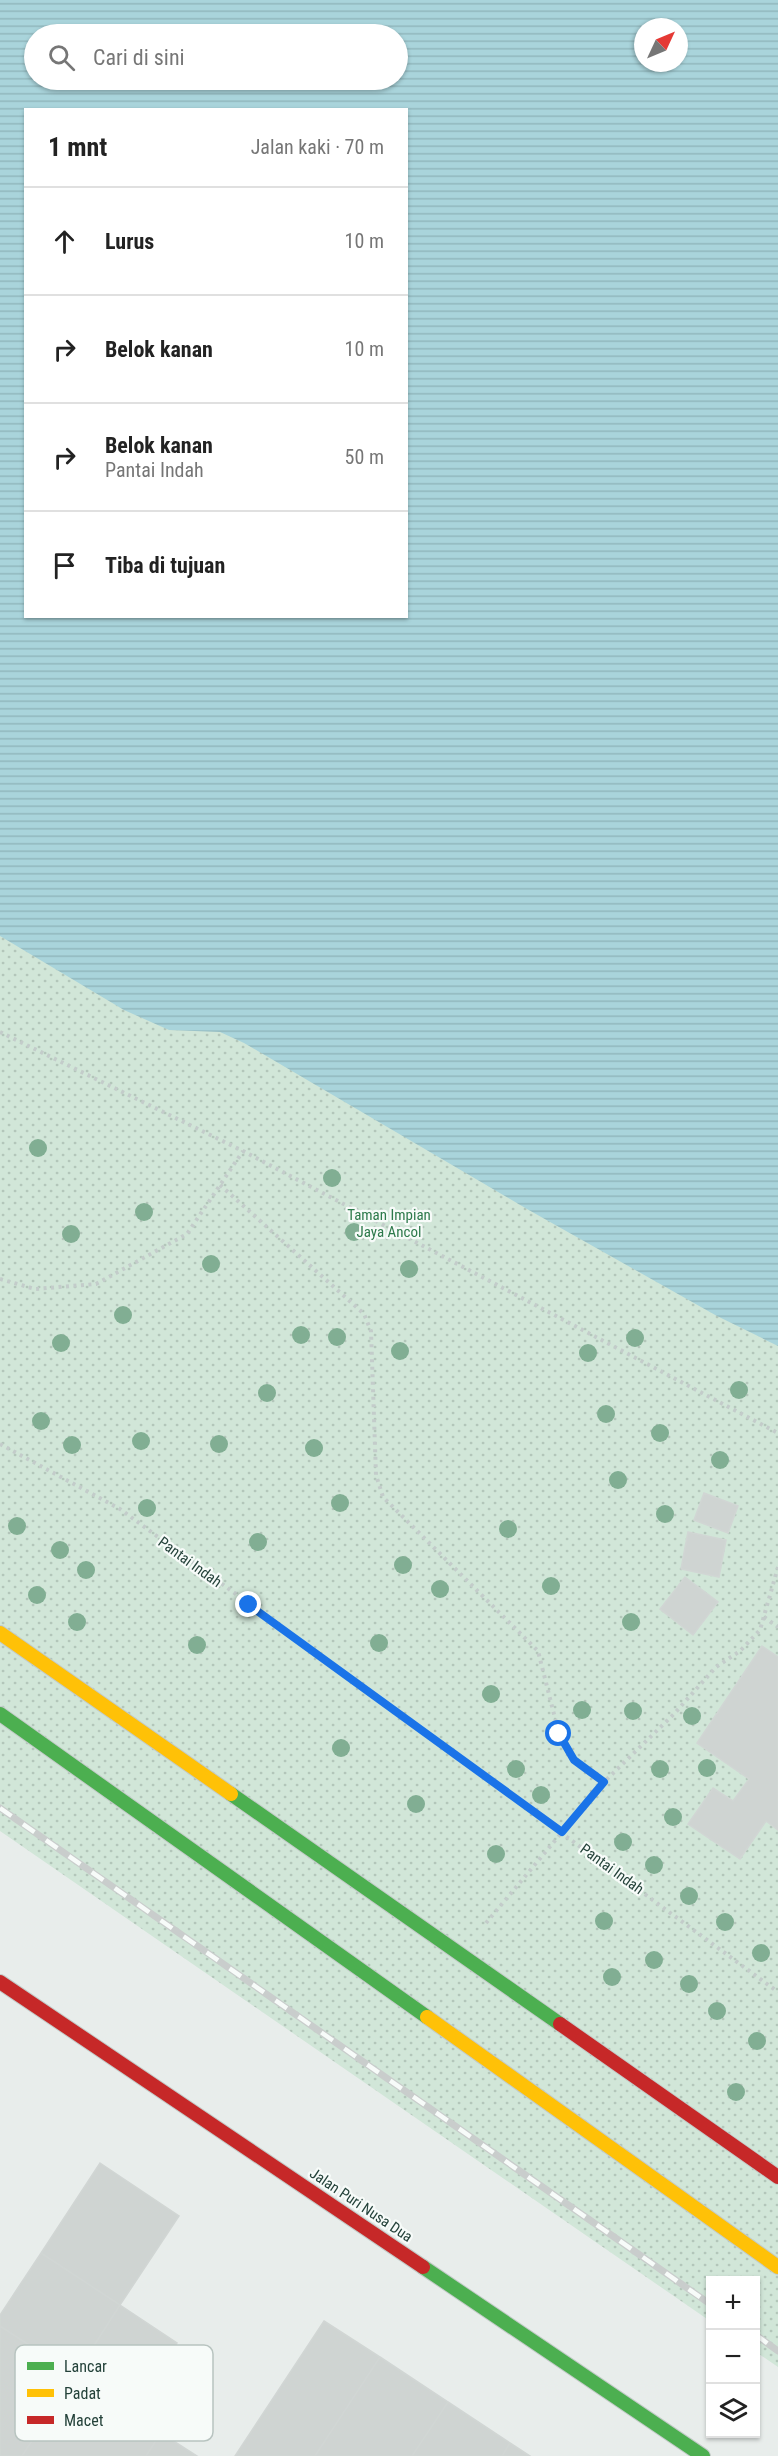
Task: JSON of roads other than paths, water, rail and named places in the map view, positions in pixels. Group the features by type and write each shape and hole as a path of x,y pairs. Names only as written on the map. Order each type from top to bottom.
{"street":[{"path":"0,1633 778,2177"},
{"path":"0,1714 778,2267"},
{"name":"Jalan Puri Nusa Dua","path":"0,1982 703,2456"}],"water":[{"path":"0,0 778,0 778,1346 717,1316 527,1209 244,1043 220,1032 169,1030 124,1010 0,936"}],"railway":[{"path":"0,1808 706,2301"},
{"path":"760,2338 778,2351"}],"park label":[{"name":"Taman Impian Jaya Ancol","path":"389,1224"}]}
